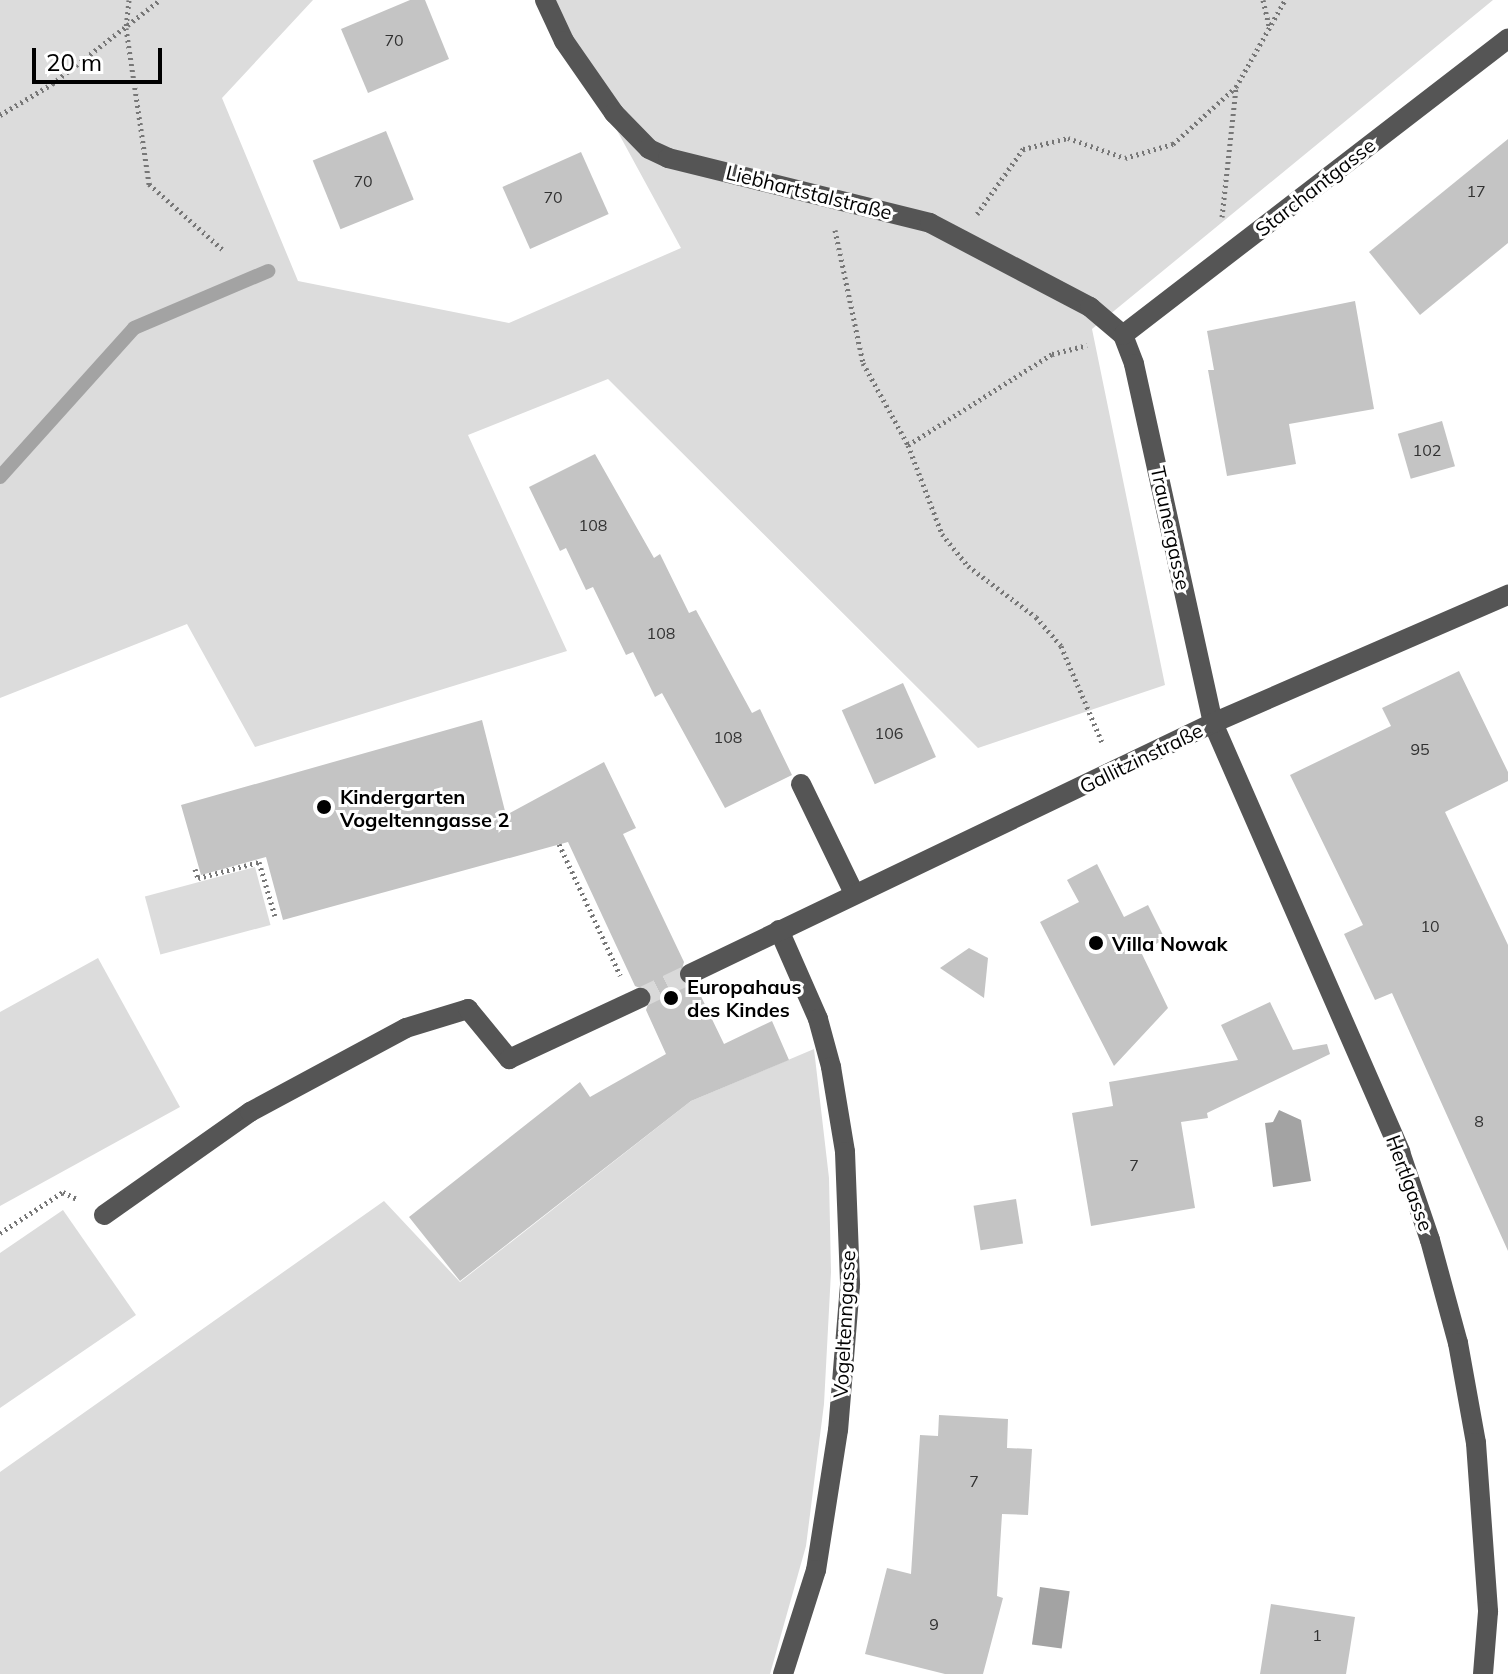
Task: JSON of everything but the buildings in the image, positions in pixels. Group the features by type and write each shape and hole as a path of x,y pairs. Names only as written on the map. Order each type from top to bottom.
{"street":[{"name":"Liebhartstalstraße","path":"545,0 564,41 614,113 649,149 668,158 841,197 930,223 1090,307 1123,335"},
{"name":"Starchantgasse","path":"1123,335 1508,38"},
{"name":"Traunergasse","path":"1123,335 1134,364 1213,723"},
{"name":"Gallitzinstraße","path":"690,974 854,893 1115,773 1213,723 1508,595"},
{"name":"Hertlgasse","path":"1213,723 1400,1152 1430,1240 1458,1343 1476,1443 1488,1612 1483,1674"},
{"path":"801,784 854,893"},
{"name":"Vogeltenngasse","path":"779,930 818,1019 831,1067 845,1152 850,1285 838,1430 816,1570 783,1674"},
{"path":"104,1215 250,1112 406,1028 468,1009 509,1059 636,1000"}],"path":[{"path":"129,0 126,28 149,184 222,249"},
{"path":"0,115 52,84 160,0"},
{"path":"1263,0 1270,27"},
{"path":"961,237 1023,149 1068,138 1125,158 1173,144 1236,87 1285,0"},
{"path":"1219,262 1236,87"},
{"path":"841,197 834,225 863,363 908,445 953,551 1036,617 1061,646 1115,773"},
{"path":"908,445 1052,354 1123,335"},
{"path":"559,844 636,1000"},
{"path":"195,869 198,878 259,862 275,916"},
{"path":"0,1233 63,1192 104,1215"}],"shaded area":[{"path":"0,0 313,0 222,98 298,281 509,323 681,248 546,0 1493,0 1092,329 1165,685 978,748 608,379 468,435 567,651 255,747 187,624 0,698"},
{"path":"255,867 271,925 160,954 145,897"},
{"path":"98,958 180,1107 0,1206 0,1012"},
{"path":"814,1049 829,1178 831,1272 824,1404 806,1546 770,1674 0,1674 0,1472 384,1201 460,1282 691,1101"},
{"path":"1279,1110 1301,1120 1311,1181 1273,1187 1265,1123 1273,1122"},
{"path":"63,1210 136,1315 0,1408 0,1253"},
{"path":"1040,1587 1070,1591 1062,1649 1032,1644"}],"waterway":[{"path":"0,477 134,328 268,271"}],"tunnel":[{"path":"640,998 690,974"}],"place":[{"name":"Kindergarten Vogeltenngasse 2","path":"324,807"},
{"name":"Villa Nowak","path":"1096,943"},
{"name":"Europahaus des Kindes","path":"671,998"}]}
